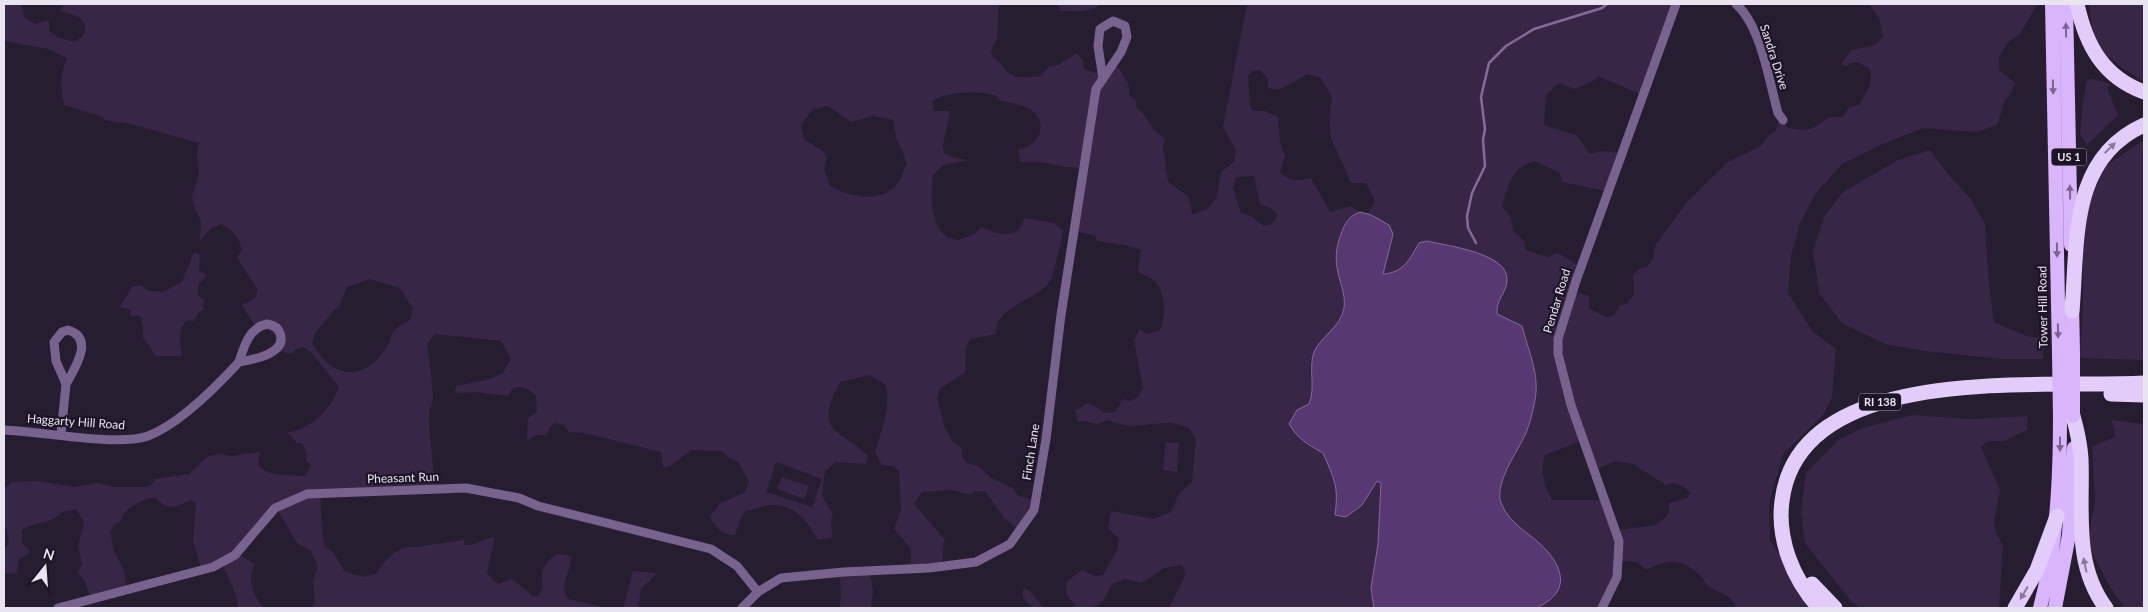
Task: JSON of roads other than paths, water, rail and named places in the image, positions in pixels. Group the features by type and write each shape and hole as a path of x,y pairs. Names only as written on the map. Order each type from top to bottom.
{"highway":[{"name":"Tower Hill Road","path":"2052,4 2072,505 2065,564 2055,608"},
{"name":"Tower Hill Road","path":"2066,4 2072,311 2066,353"},
{"path":"2077,4 2085,35 2097,59 2117,78 2144,92"},
{"path":"2072,311 2081,210 2086,185 2096,165 2112,147 2124,136 2144,125"},
{"name":"RI 138","path":"1819,608 1803,588 1792,568 1784,542 1781,513 1785,484 1794,463 1810,441 1825,428 1876,403 1932,391 1997,386 2144,383"},
{"path":"2115,394 2144,401"},
{"path":"1835,608 1822,597 1806,575 1796,551 1791,522 1792,499 1801,471 1813,452 1828,437 1851,423 1877,413 1936,399 1995,395 2144,395"},
{"name":"Tower Hill Road","path":"2040,608 2057,516 2067,416"},
{"path":"2067,416 2081,457 2084,560 2092,586 2106,608"},
{"path":"2014,608 2037,570 2057,516"}],"street":[{"name":"Pendar Road","path":"1602,608 1617,577 1619,541 1572,405 1558,354 1558,339 1576,281 1676,4"},
{"name":"Sandra Drive","path":"1736,4 1742,9 1756,36 1778,113 1783,120"},
{"name":"Finch Lane","path":"742,608 758,592 781,578 844,572 929,568 976,562 1010,544 1034,510 1046,439 1061,315 1096,89 1103,79 1121,52 1127,37 1125,26 1113,22 1100,29 1098,46 1103,79"},
{"name":"Haggarty Hill Road","path":"4,430 126,439 147,436 181,415 224,378 239,362 248,338 260,326 274,326 280,331 280,343 270,353 239,362"},
{"path":"61,434 66,384 82,350 81,338 75,332 68,330 62,332 54,342 56,361 66,384"},
{"name":"Pheasant Run","path":"58,608 213,567 235,555 275,508 307,494 447,488 466,488 519,498 538,506 712,549 737,566 758,592"}],"waterway":[{"path":"1476,243 1468,228 1467,216 1472,193 1485,166 1483,140 1485,129 1481,97 1489,63 1506,46 1534,29 1602,8 1607,4"}]}
